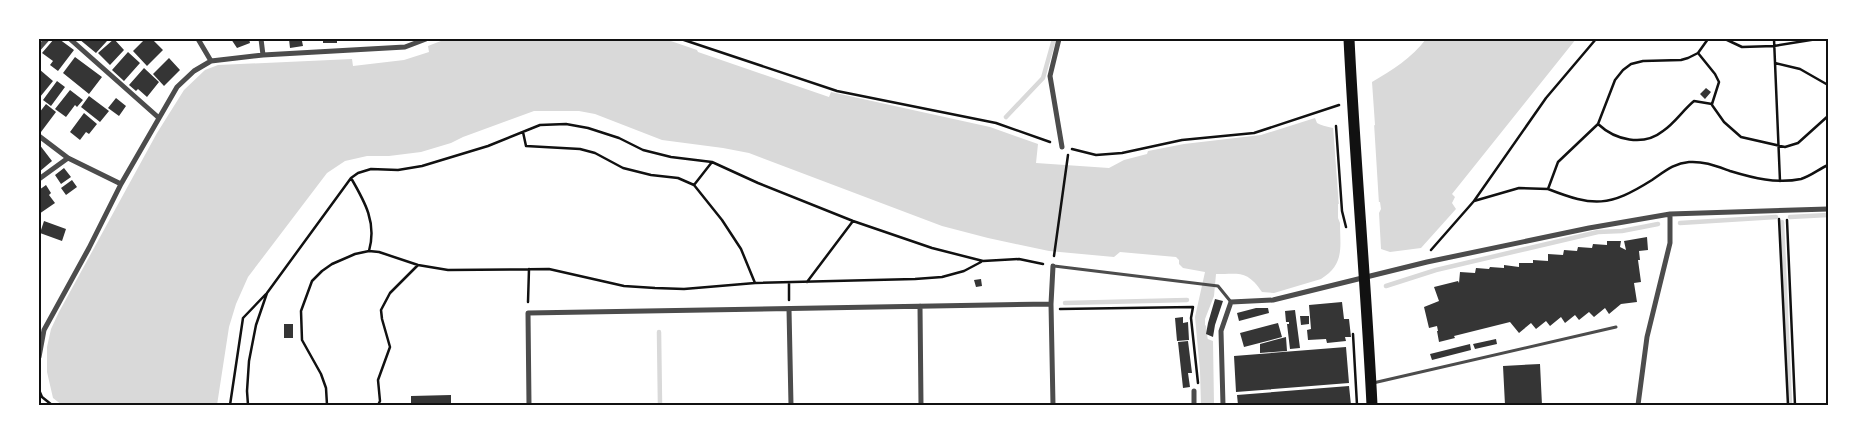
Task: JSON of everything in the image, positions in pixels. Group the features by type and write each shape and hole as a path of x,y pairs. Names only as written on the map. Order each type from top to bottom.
{"highway":[{"path":"1349,39 1372,405"}],"street":[{"path":"39,48 47,39"},
{"path":"70,39 159,118"},
{"path":"198,39 211,62"},
{"path":"261,39 263,55"},
{"path":"39,356 44,330 89,248 121,184 177,87 194,71 211,62 263,55 405,47 426,39"},
{"path":"1059,39 1050,76 1062,147"},
{"path":"39,136 68,158 121,184"},
{"path":"39,179 68,158"},
{"path":"1222,405 1221,331 1231,302 1272,300 1427,262 1589,228 1670,214 1828,209"},
{"path":"1638,405 1647,337 1670,243 1670,214"},
{"path":"1053,265 1051,307 1053,405"},
{"path":"530,405 528,313 920,306 1051,307"},
{"path":"920,306 921,405"},
{"path":"789,309 791,405"},
{"path":"1194,391 1194,405"}],"lane":[{"path":"1053,265 1218,286 1231,302"},
{"path":"1371,383 1616,327"}],"path":[{"path":"681,39 837,91 996,123 1062,147 1096,155 1122,153 1182,140 1254,133 1339,106"},
{"path":"1427,262 1432,247 1474,201 1546,98 1596,39"},
{"path":"1548,189 1558,162 1598,124 1615,80 1631,64 1654,60 1681,60 1698,53 1708,39"},
{"path":"1725,39 1742,47 1774,46 1817,39"},
{"path":"1774,39 1780,181"},
{"path":"1698,53 1719,82 1712,104"},
{"path":"1774,63 1800,69 1828,85"},
{"path":"1598,124 1610,134 1619,138 1628,140 1647,139 1662,133 1681,111 1694,101 1712,104 1724,122 1741,137 1785,147 1798,143 1828,116"},
{"path":"230,405 243,318 267,293 351,178 358,172 371,169 398,170 422,166 488,146 540,125 566,124 588,128 619,138 643,150 671,157 712,162 758,183 853,221 932,248 983,261 1019,259 1053,265 1067,158"},
{"path":"1336,126 1342,211"},
{"path":"523,132 526,146 580,149 595,153 624,168 651,175 678,178 694,185 722,220 741,249 755,283"},
{"path":"694,185 712,162"},
{"path":"1474,201 1519,188 1548,189 1575,199 1606,202 1618,198 1672,167 1689,162 1704,162 1750,177 1780,181 1802,179 1828,165"},
{"path":"351,178 369,211 371,221 368,251"},
{"path":"1778,211 1788,405"},
{"path":"1786,211 1795,405"},
{"path":"806,282 853,221"},
{"path":"327,405 326,388 321,374 302,340 301,311 312,281 322,271 345,257 368,251 397,257 418,265 457,270 549,269 624,286 684,289 755,283 915,279 964,271 983,261"},
{"path":"378,405 380,401 378,380 390,347 387,342 381,310 390,293 418,265"},
{"path":"528,313 529,269"},
{"path":"789,283 789,309"},
{"path":"248,405 249,361 256,325 267,293"},
{"path":"1051,307 1193,307 1191,318 1198,384 1194,391"},
{"path":"39,390 42,398 52,405"}],"shaded area":[{"path":"446,39 665,39 829,97 831,92 990,127 1038,144 1036,163 1109,168 1124,160 1147,154 1148,151 1184,144 1261,135 1315,118 1317,123 1338,129 1362,129 1375,125 1372,82 1408,58 1426,39 1576,39 1452,194 1455,197 1452,203 1456,209 1421,248 1390,252 1381,249 1380,202 1338,204 1340,254 1334,267 1321,279 1274,293 1262,292 1252,280 1242,275 1216,274 1214,296 1205,319 1205,338 1213,341 1214,405 1201,405 1195,317 1205,272 1183,268 1176,257 1120,252 1114,257 1049,251 988,238 942,226 749,153 662,140 595,114 579,111 534,111 451,143 421,152 389,156 367,156 345,161 327,173 248,277 236,304 229,327 217,405 62,405 53,398 47,372 47,347 51,329 157,133 184,90 205,70 218,65 352,59 353,66 404,60 429,52 428,46"}],"pier":[{"path":"1374,123 1379,204 1339,207 1333,126 1368,126"}],"building":[{"path":"54,39 59,39 74,50 58,71 50,65 53,61 42,53"},
{"path":"79,39 105,39 107,41 96,53"},
{"path":"114,39 124,50 110,65 98,53"},
{"path":"145,39 152,39 163,50 147,66 133,51"},
{"path":"231,39 249,39 250,43 237,48"},
{"path":"289,39 312,40 302,41 303,46 290,48"},
{"path":"323,39 337,39 337,43 323,43"},
{"path":"128,52 140,63 124,81 112,70"},
{"path":"75,57 102,77 89,94 63,73"},
{"path":"169,58 180,70 164,86 153,74"},
{"path":"144,68 159,82 147,97 138,89 136,91 129,85"},
{"path":"39,69 53,81 40,97 39,96"},
{"path":"57,81 65,87 51,106 43,100"},
{"path":"1706,88 1711,92 1705,99 1700,94"},
{"path":"70,90 83,100 77,107 75,105 66,117 55,109"},
{"path":"89,96 109,111 100,122 81,107"},
{"path":"116,98 126,106 119,116 108,108"},
{"path":"46,104 56,112 41,132 39,130 39,113"},
{"path":"84,113 97,124 89,134 86,132 80,140 70,132"},
{"path":"39,144 52,161 39,172"},
{"path":"64,168 71,177 61,184 55,175"},
{"path":"72,180 77,187 66,195 61,188"},
{"path":"46,185 51,193 49,195 55,203 39,214 39,190"},
{"path":"44,221 66,229 62,241 40,233"},
{"path":"1647,237 1648,250 1639,251 1640,260 1638,260 1641,282 1634,283 1637,302 1621,304 1609,314 1605,308 1594,317 1589,312 1579,320 1575,315 1565,323 1561,317 1550,326 1546,321 1536,329 1531,323 1519,333 1510,322 1454,336 1455,338 1439,342 1437,326 1429,328 1424,307 1439,301 1434,287 1458,281 1459,283 1460,272 1475,273 1476,268 1504,268 1504,265 1519,267 1519,263 1533,263 1533,260 1548,261 1548,254 1563,255 1564,250 1577,251 1578,247 1592,248 1593,244 1607,245 1607,241 1621,241 1620,247 1626,250 1624,241"},
{"path":"981,279 982,286 976,287 974,280"},
{"path":"1215,299 1223,301 1213,337 1206,334"},
{"path":"1342,302 1344,319 1349,319 1351,337 1345,337 1346,341 1327,343 1326,339 1308,340 1307,330 1311,329 1309,305"},
{"path":"1256,308 1268,308 1269,313 1239,321 1237,313"},
{"path":"1295,310 1300,348 1290,349 1287,324 1289,322 1286,322 1285,311"},
{"path":"1300,316 1309,316 1309,324 1301,325"},
{"path":"1183,317 1183,323 1188,322 1189,340 1177,341 1175,318"},
{"path":"1278,323 1282,337 1244,347 1240,333"},
{"path":"284,324 293,324 293,338 284,338"},
{"path":"1286,337 1287,351 1260,353 1260,344"},
{"path":"1496,339 1497,344 1475,349 1473,344"},
{"path":"1188,341 1192,373 1188,373 1190,387 1183,388 1178,342"},
{"path":"1470,344 1471,350 1432,360 1430,354"},
{"path":"1346,347 1349,383 1236,392 1234,356"},
{"path":"1540,364 1542,405 1505,405 1503,366"},
{"path":"1349,386 1351,405 1238,405 1237,395"},
{"path":"451,395 451,405 407,405 407,403 411,403 411,396"}],"waterway":[{"path":"1006,117 1043,78 1054,39"},
{"path":"1790,217 1828,215"},
{"path":"1680,223 1776,217"},
{"path":"1782,222 1790,405"},
{"path":"1386,286 1436,270 1598,232 1622,231 1658,224"},
{"path":"1065,303 1187,300"},
{"path":"1204,327 1206,344"},
{"path":"659,332 660,405"}]}
